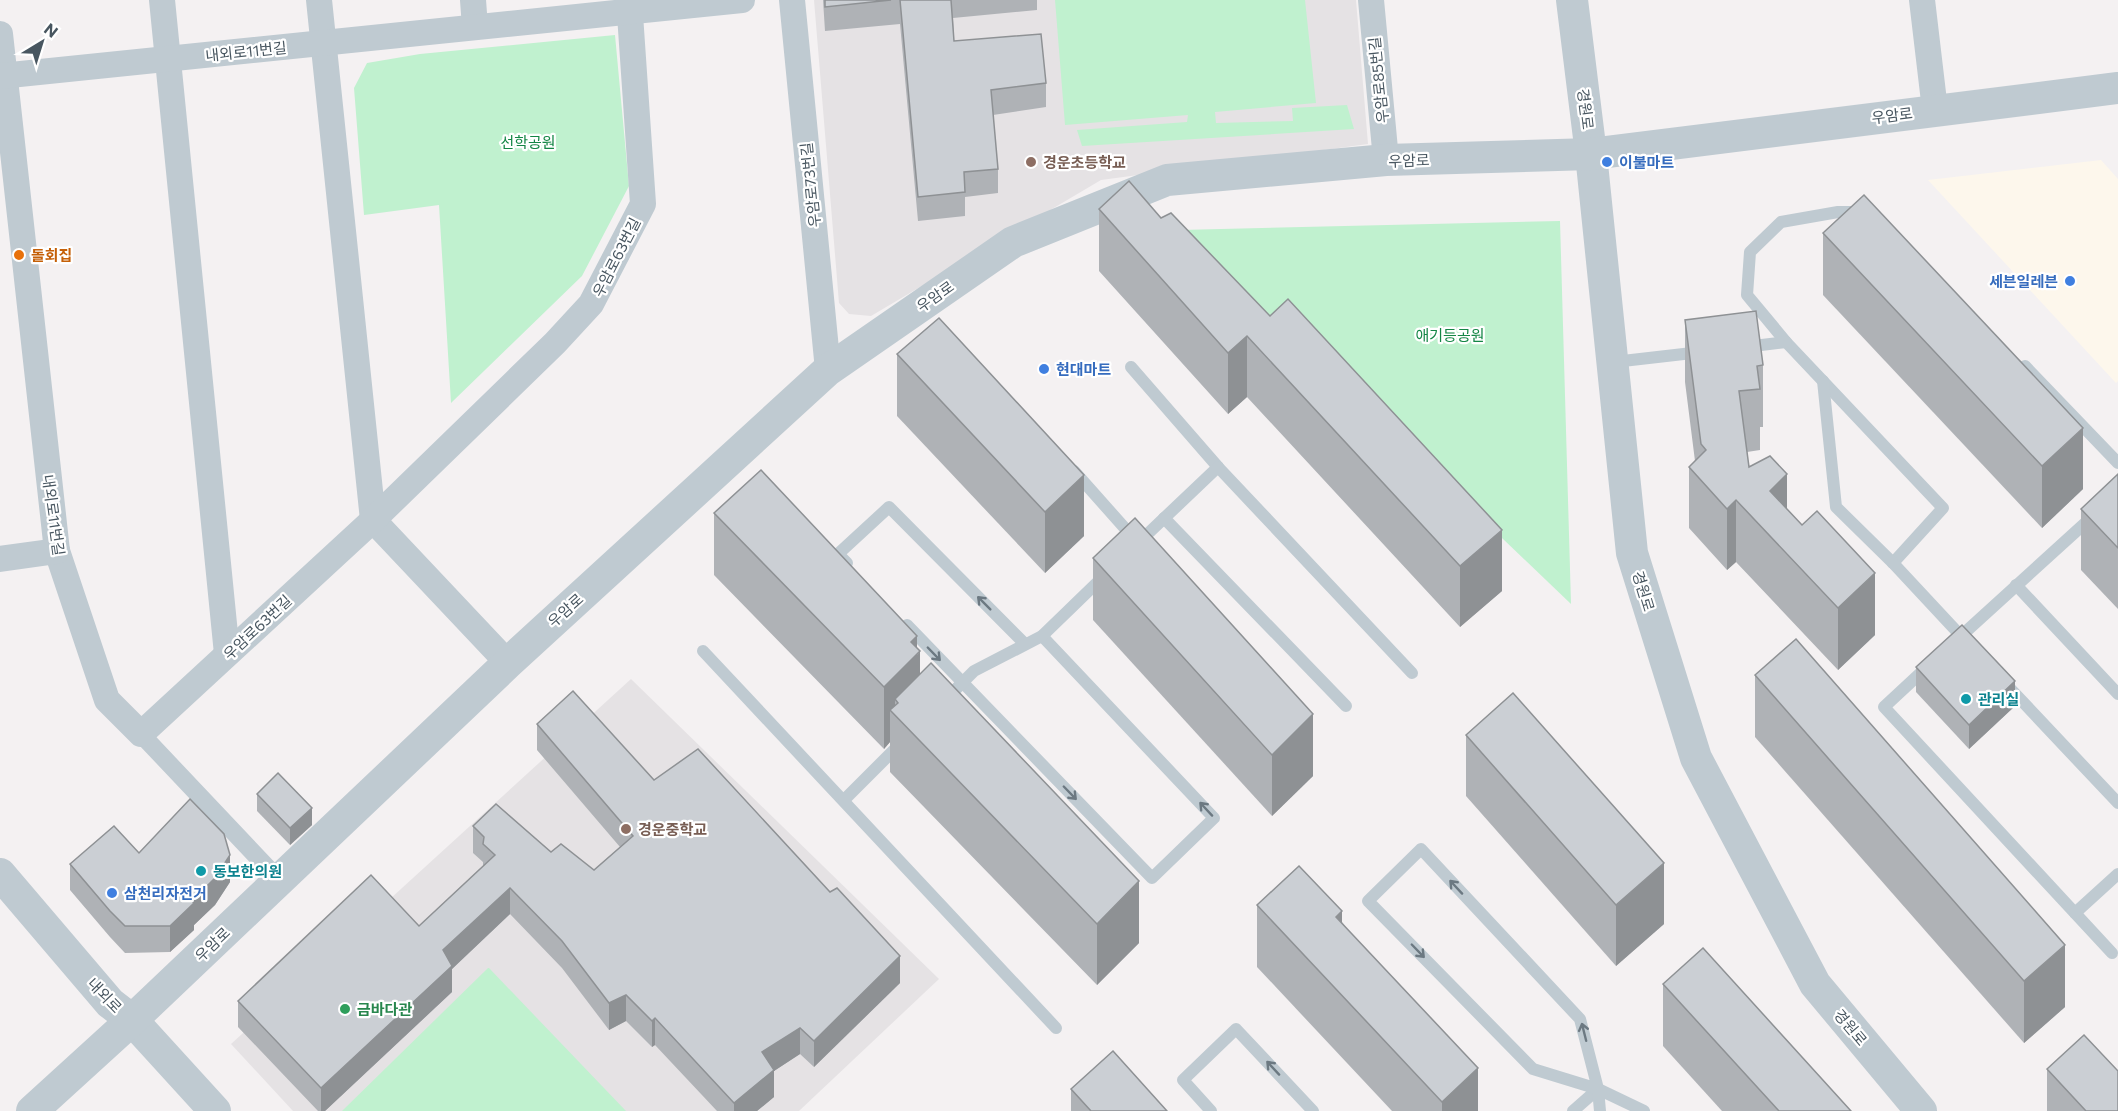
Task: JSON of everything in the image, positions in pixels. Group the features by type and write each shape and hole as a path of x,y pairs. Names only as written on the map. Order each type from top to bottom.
{"street":[{"path":"162,0 227,654"},
{"path":"319,0 373,520 508,663"},
{"path":"473,0 475,27"},
{"name":"내외로11번길","path":"2,76 324,44 630,6 742,0"},
{"name":"우암로73번길","path":"792,0 828,370"},
{"name":"우암로85번길","path":"1371,0 1386,160"},
{"name":"경원로","path":"1572,0 1592,154 1632,553 1696,758 1815,984 1921,1111"},
{"path":"1922,0 1935,110"},
{"name":"우암로63번길","path":"141,734 373,520 555,343 591,304 643,204 630,6"},
{"name":"내외로11번길","path":"0,34 2,76 57,552 106,700 279,880"},
{"name":"우암로","path":"32,1111 132,1020 508,663 828,370 927,308 1013,242 1167,180 1386,160 1592,154 2118,87"},
{"path":"0,559 57,552"},
{"name":"내외로","path":"0,874 110,1003 132,1020 215,1111"}],"lane":[{"path":"1877,212 1838,212 1781,222 1750,252 1747,295 1786,342 1943,508 1893,563"},
{"path":"1612,362 1786,342"},
{"path":"2018,359 2118,463"},
{"path":"1131,367 1218,467 1412,673"},
{"path":"1823,381 1836,507 1893,563 1961,641 2016,585 2101,508"},
{"path":"1067,463 1134,546 1218,467"},
{"path":"855,571 838,554 889,507 1025,644"},
{"path":"1164,518 1346,706"},
{"path":"945,700 974,671 1042,636 1114,566"},
{"path":"2016,585 2118,694"},
{"path":"896,614 1152,878 1214,818 1042,636"},
{"path":"703,651 1056,1028"},
{"path":"1935,660 1884,707 2112,953"},
{"path":"1992,669 2118,803"},
{"path":"844,800 911,733"},
{"path":"1600,1111 1598,1089 1581,1019 1421,849 1368,901 1533,1069 1598,1089 1644,1111"},
{"path":"2075,914 2118,874"},
{"path":"1211,1111 1183,1080 1236,1029 1313,1111"},
{"path":"1573,1111 1598,1089"}],"shaded area":[{"name":"경운초등학교","path":"814,0 1356,0 1368,144 1101,180 871,316 849,314 839,303"},
{"name":"세븐일레븐","path":"2101,160 2118,179 2118,381 2116,383 1928,180"},
{"name":"경운중학교","path":"631,679 939,979 799,1111 293,1111 231,1044"}],"green space":[{"path":"1055,0 1305,0 1316,103 1215,112 1216,123 1293,121 1292,108 1347,105 1354,129 1082,146 1077,130 1187,122 1188,115 1065,125"},
{"name":"선학공원","path":"615,35 629,186 582,276 451,403 439,205 364,215 354,88 367,63 420,54"},
{"name":"애기등공원","path":"1560,221 1571,604 1180,230"},
{"path":"488,968 626,1111 342,1111"}],"building":[{"path":"825,0 891,0 825,7"},
{"path":"900,0 951,0 954,41 1041,34 1046,83 991,90 998,169 964,172 965,192 918,197"},
{"path":"1129,181 1161,218 1171,213 1270,316 1288,299 1502,530 1460,566 1247,336 1228,353 1099,209"},
{"path":"1864,195 2083,428 2042,466 1823,233"},
{"path":"1756,311 1763,365 1757,366 1760,389 1739,391 1749,467 1770,456 1787,474 1770,491 1802,525 1817,511 1875,573 1838,608 1736,500 1727,509 1689,467 1706,450 1701,444 1685,320"},
{"path":"939,318 1084,475 1045,512 897,354"},
{"path":"761,470 917,636 911,642 920,651 884,687 714,513"},
{"path":"2118,474 2118,548 2081,509"},
{"path":"1135,518 1313,714 1272,755 1093,558"},
{"path":"1962,625 2015,681 1969,725 1916,667"},
{"path":"1796,639 2065,945 2024,981 1755,675"},
{"path":"931,663 1139,881 1097,924 890,710 898,703 895,699"},
{"path":"573,691 654,780 698,749 830,892 837,888 900,956 814,1041 800,1028 762,1052 774,1070 734,1103 655,1018 652,1021 626,995 609,1003 562,941 510,888 443,950 452,966 321,1088 238,1001 371,875 419,926 495,855 483,844 484,837 473,826 496,804 551,852 561,844 594,870 633,836 537,724"},
{"path":"1513,693 1664,863 1616,905 1466,735"},
{"path":"278,773 312,808 290,828 257,794"},
{"path":"190,799 224,834 230,855 215,878 192,901 194,903 170,926 125,926 70,864 114,826 139,853"},
{"path":"1299,866 1342,911 1336,917 1478,1068 1442,1102 1257,905"},
{"path":"1703,948 1851,1111 1779,1111 1663,984"},
{"path":"2084,1035 2118,1071 2118,1111 2086,1111 2047,1069"},
{"path":"1113,1051 1167,1111 1091,1111 1071,1089"}],"place":[{"name":"경운초등학교","path":"1031,162"},
{"name":"이불마트","path":"1607,162"},
{"name":"돌회집","path":"19,255"},
{"name":"세븐일레븐","path":"2070,281"},
{"name":"현대마트","path":"1044,369"},
{"name":"관리실","path":"1966,699"},
{"name":"경운중학교","path":"626,829"},
{"name":"동보한의원","path":"201,871"},
{"name":"삼천리자전거","path":"112,893"},
{"name":"금바다관","path":"345,1009"}]}
